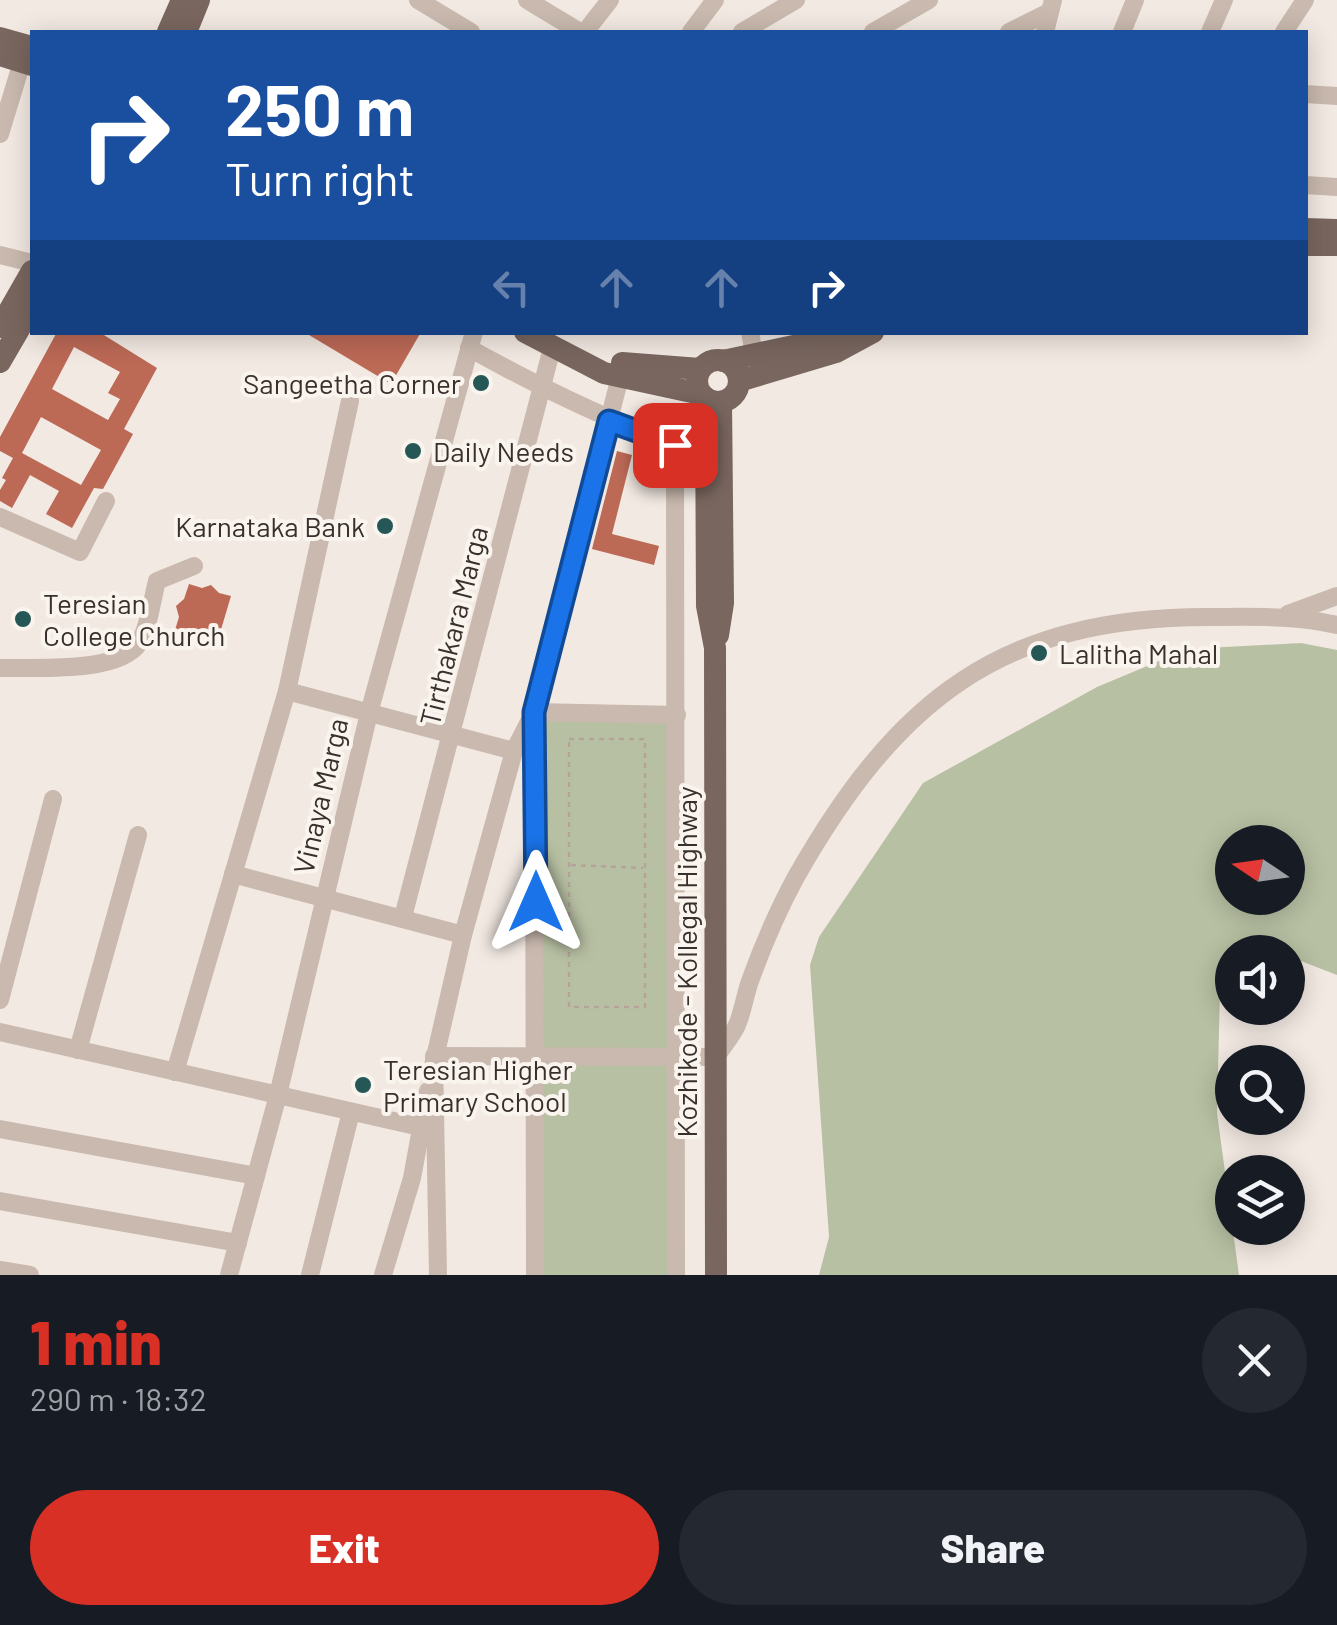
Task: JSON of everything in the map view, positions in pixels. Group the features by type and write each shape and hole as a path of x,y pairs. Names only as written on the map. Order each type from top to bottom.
{"main road":[{"path":"169,30 182,0"},
{"path":"187,30 199,0"},
{"path":"0,38 22,57"},
{"path":"1308,228 1337,230"},
{"path":"1308,245 1337,246"},
{"path":"0,327 30,274"},
{"path":"0,362 30,310"},
{"path":"551,340 605,360 662,368 700,368 710,361 724,360 752,343 803,344 826,335"},
{"path":"738,381 836,352 868,335"},
{"path":"551,340 586,366 709,398 734,394 738,381 734,368 724,360"},
{"path":"700,368 696,382 709,398"},
{"path":"715,444 737,400 775,370"},
{"path":"661,385 690,406 715,444"},
{"name":"Kozhikode - Kollegal Highway","path":"709,398 715,444 707,606 715,648 716,1275"}],"street":[{"path":"418,0 468,30"},
{"path":"527,0 580,30"},
{"path":"585,30 610,0"},
{"path":"692,30 715,0"},
{"path":"745,30 796,0"},
{"path":"876,30 929,0"},
{"path":"1123,30 1134,0"},
{"path":"1211,30 1224,0"},
{"path":"1285,30 1305,0"},
{"path":"1012,30 1051,6"},
{"path":"0,134 22,57"},
{"path":"1308,94 1337,96"},
{"path":"1308,185 1337,187"},
{"path":"0,255 30,262"},
{"path":"472,340 542,389 609,421 675,445 676,1275"},
{"name":"Vinaya Marga","path":"229,1275 278,1095 369,713 472,340"},
{"name":"Tirthakara Marga","path":"403,917 453,736 542,389 551,340"},
{"path":"438,1275 429,1129 434,1056 463,934 514,752 534,712 620,377"},
{"path":"175,1072 287,691 350,401"},
{"path":"0,517 80,552 106,502"},
{"path":"0,668 91,666 128,653 139,643 157,581 194,566"},
{"path":"1273,617 1337,596"},
{"path":"434,1056 716,1057 737,1025 763,946 797,876 886,744 952,685 1021,649 1066,634 1156,617 1273,617 1337,625"},
{"path":"287,691 514,752"},
{"path":"534,712 676,715"},
{"path":"534,712 534,1275"},
{"path":"0,1000 53,799"},
{"path":"78,1050 138,835"},
{"path":"233,874 463,934"},
{"path":"0,1032 429,1129"},
{"path":"310,1275 351,1112"},
{"path":"0,1128 256,1176"},
{"path":"383,1275 429,1129"},
{"path":"0,1200 238,1242"},
{"path":"0,1270 30,1275"}],"path":[{"path":"569,739 645,739 645,1007 569,1007 569,865 569,739"},
{"path":"569,865 645,868"}],"green space":[{"path":"1301,643 1337,650 1337,975 1305,963 1305,935 1215,935 1215,1025 1219,1025 1219,1045 1215,1045 1215,1135 1220,1135 1223,1155 1215,1155 1215,1245 1235,1245 1239,1275 819,1275 829,1237 810,965 819,937 923,783 1097,687 1188,649"},
{"path":"534,713 677,715 669,1275 537,1275"}],"building":[{"path":"55,335 104,335 157,368 124,429 133,434 103,489 94,488 72,528 46,514 59,491 30,475 12,508 0,501 0,490 6,480 2,478 13,458 0,451 0,437","holes":["74,347 120,372 108,393 120,399 108,420 52,389","41,417 101,450 81,485 22,453"]},
{"path":"309,335 419,335 391,384"},
{"path":"617,451 632,455 612,534 659,546 654,565 592,549"},
{"path":"189,584 202,588 211,585 219,593 231,596 217,643 203,639 194,642 189,634 175,630 179,617 176,606 184,599"}],"place":[{"name":"Sangeetha Corner","path":"481,383"},
{"name":"Daily Needs","path":"413,451"},
{"name":"Karnataka Bank","path":"385,526"},
{"name":"Teresian College Church","path":"23,619"},
{"name":"Lalitha Mahal","path":"1039,653"},
{"name":"Teresian Higher Primary School","path":"363,1085"}],"route":[{"path":"536,902 534,712 609,421 675,445"}]}
